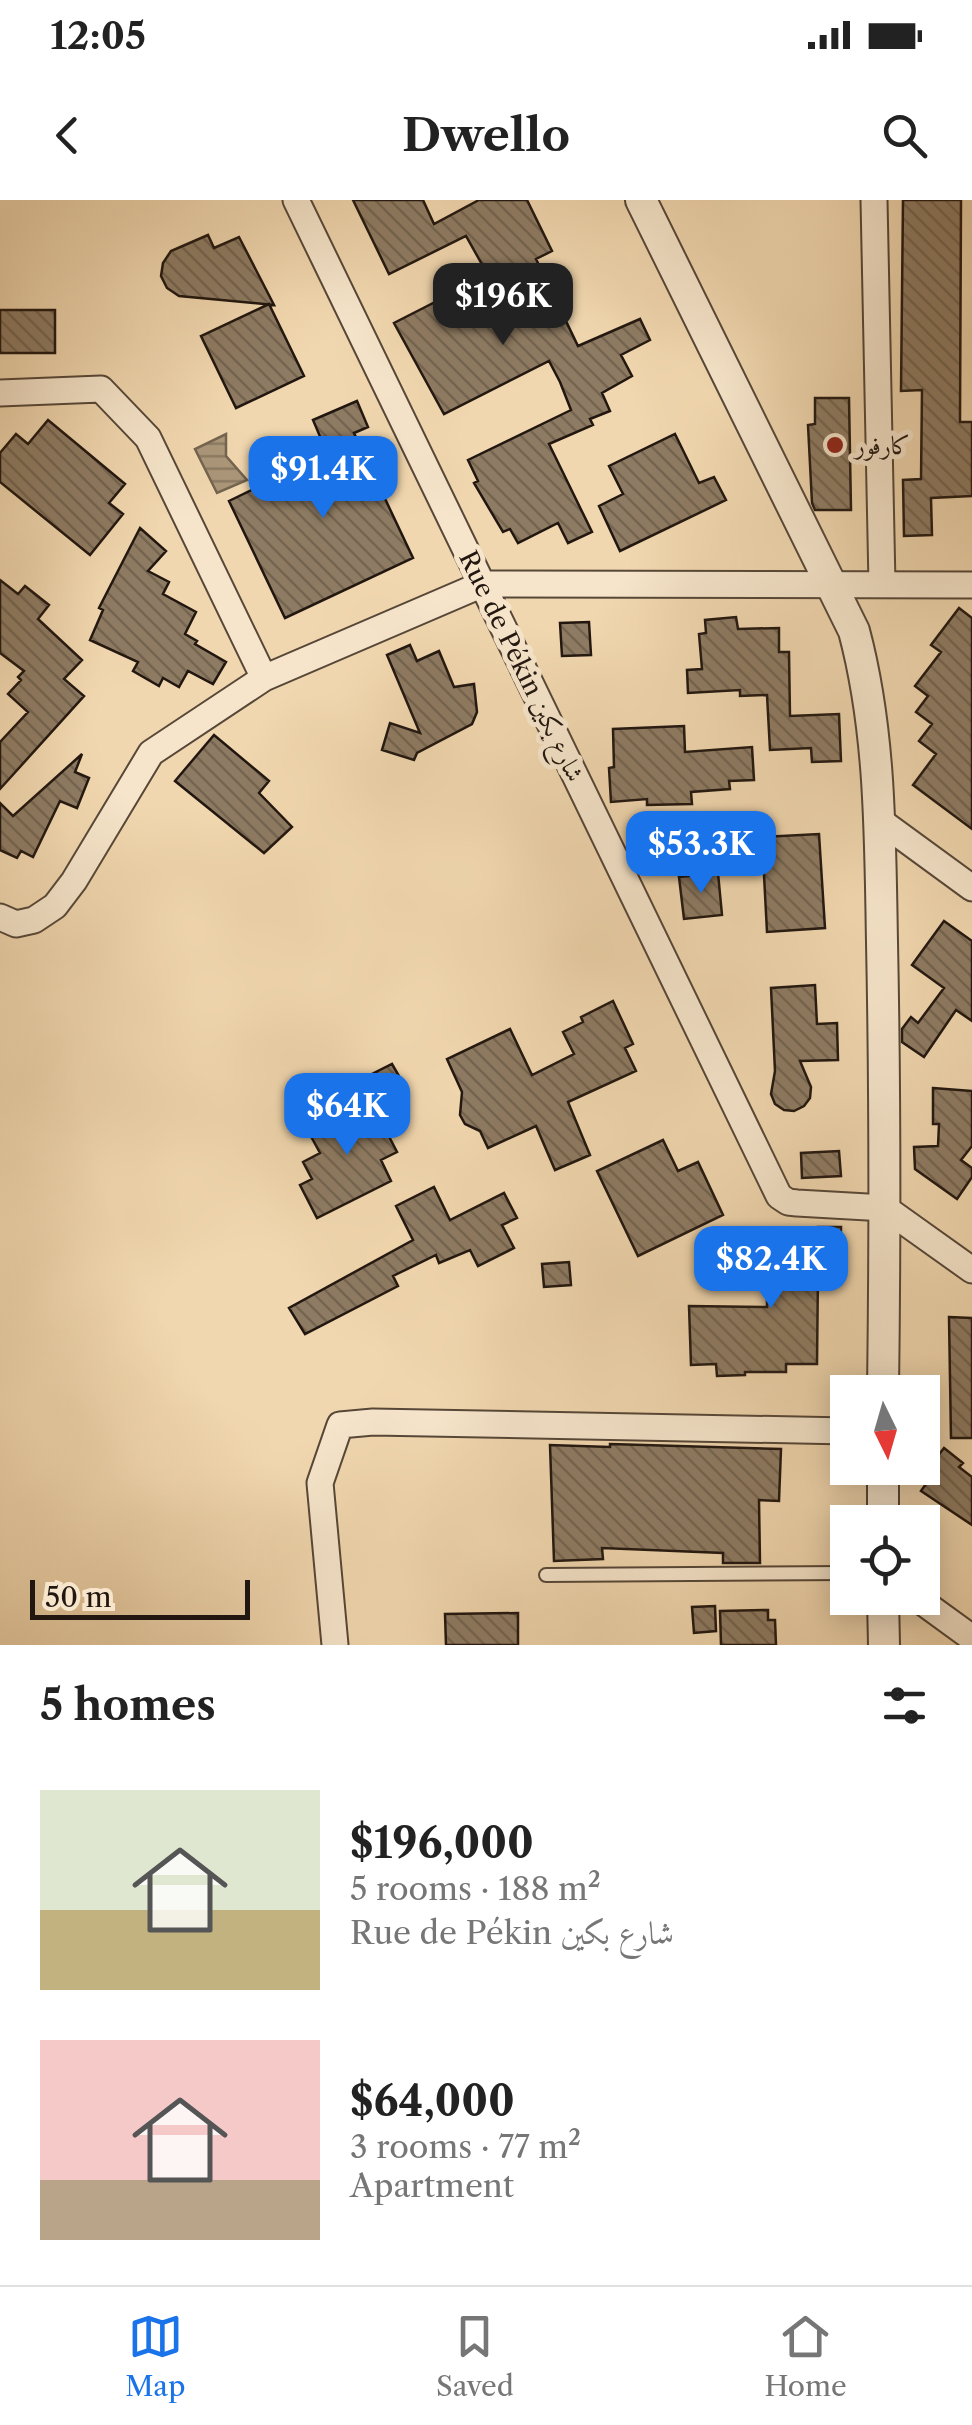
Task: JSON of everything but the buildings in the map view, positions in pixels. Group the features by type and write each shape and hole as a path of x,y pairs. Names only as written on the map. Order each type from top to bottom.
{"street":[{"name":"Rue de Pékin شارع بكين","path":"296,200 780,1196 788,1202 886,1208"},
{"path":"641,200 854,631 866,675 879,820 886,1208 883,1375"},
{"path":"874,200 882,584"},
{"path":"0,392 101,389 132,420 148,438 264,678"},
{"path":"0,917 16,924 34,920 54,906 74,881 152,754 264,678 483,584 972,584"},
{"path":"879,820 972,888"},
{"path":"886,1208 972,1270"},
{"path":"336,1645 320,1483 340,1425 372,1422 830,1432"},
{"path":"883,1615 884,1645"},
{"path":"940,1615 972,1638"}],"lane":[{"path":"546,1575 830,1573"}],"shaded area":[{"path":"226,434 226,456 247,480 217,493 195,449"}],"place":[{"name":"كارفور","path":"835,445"}]}
